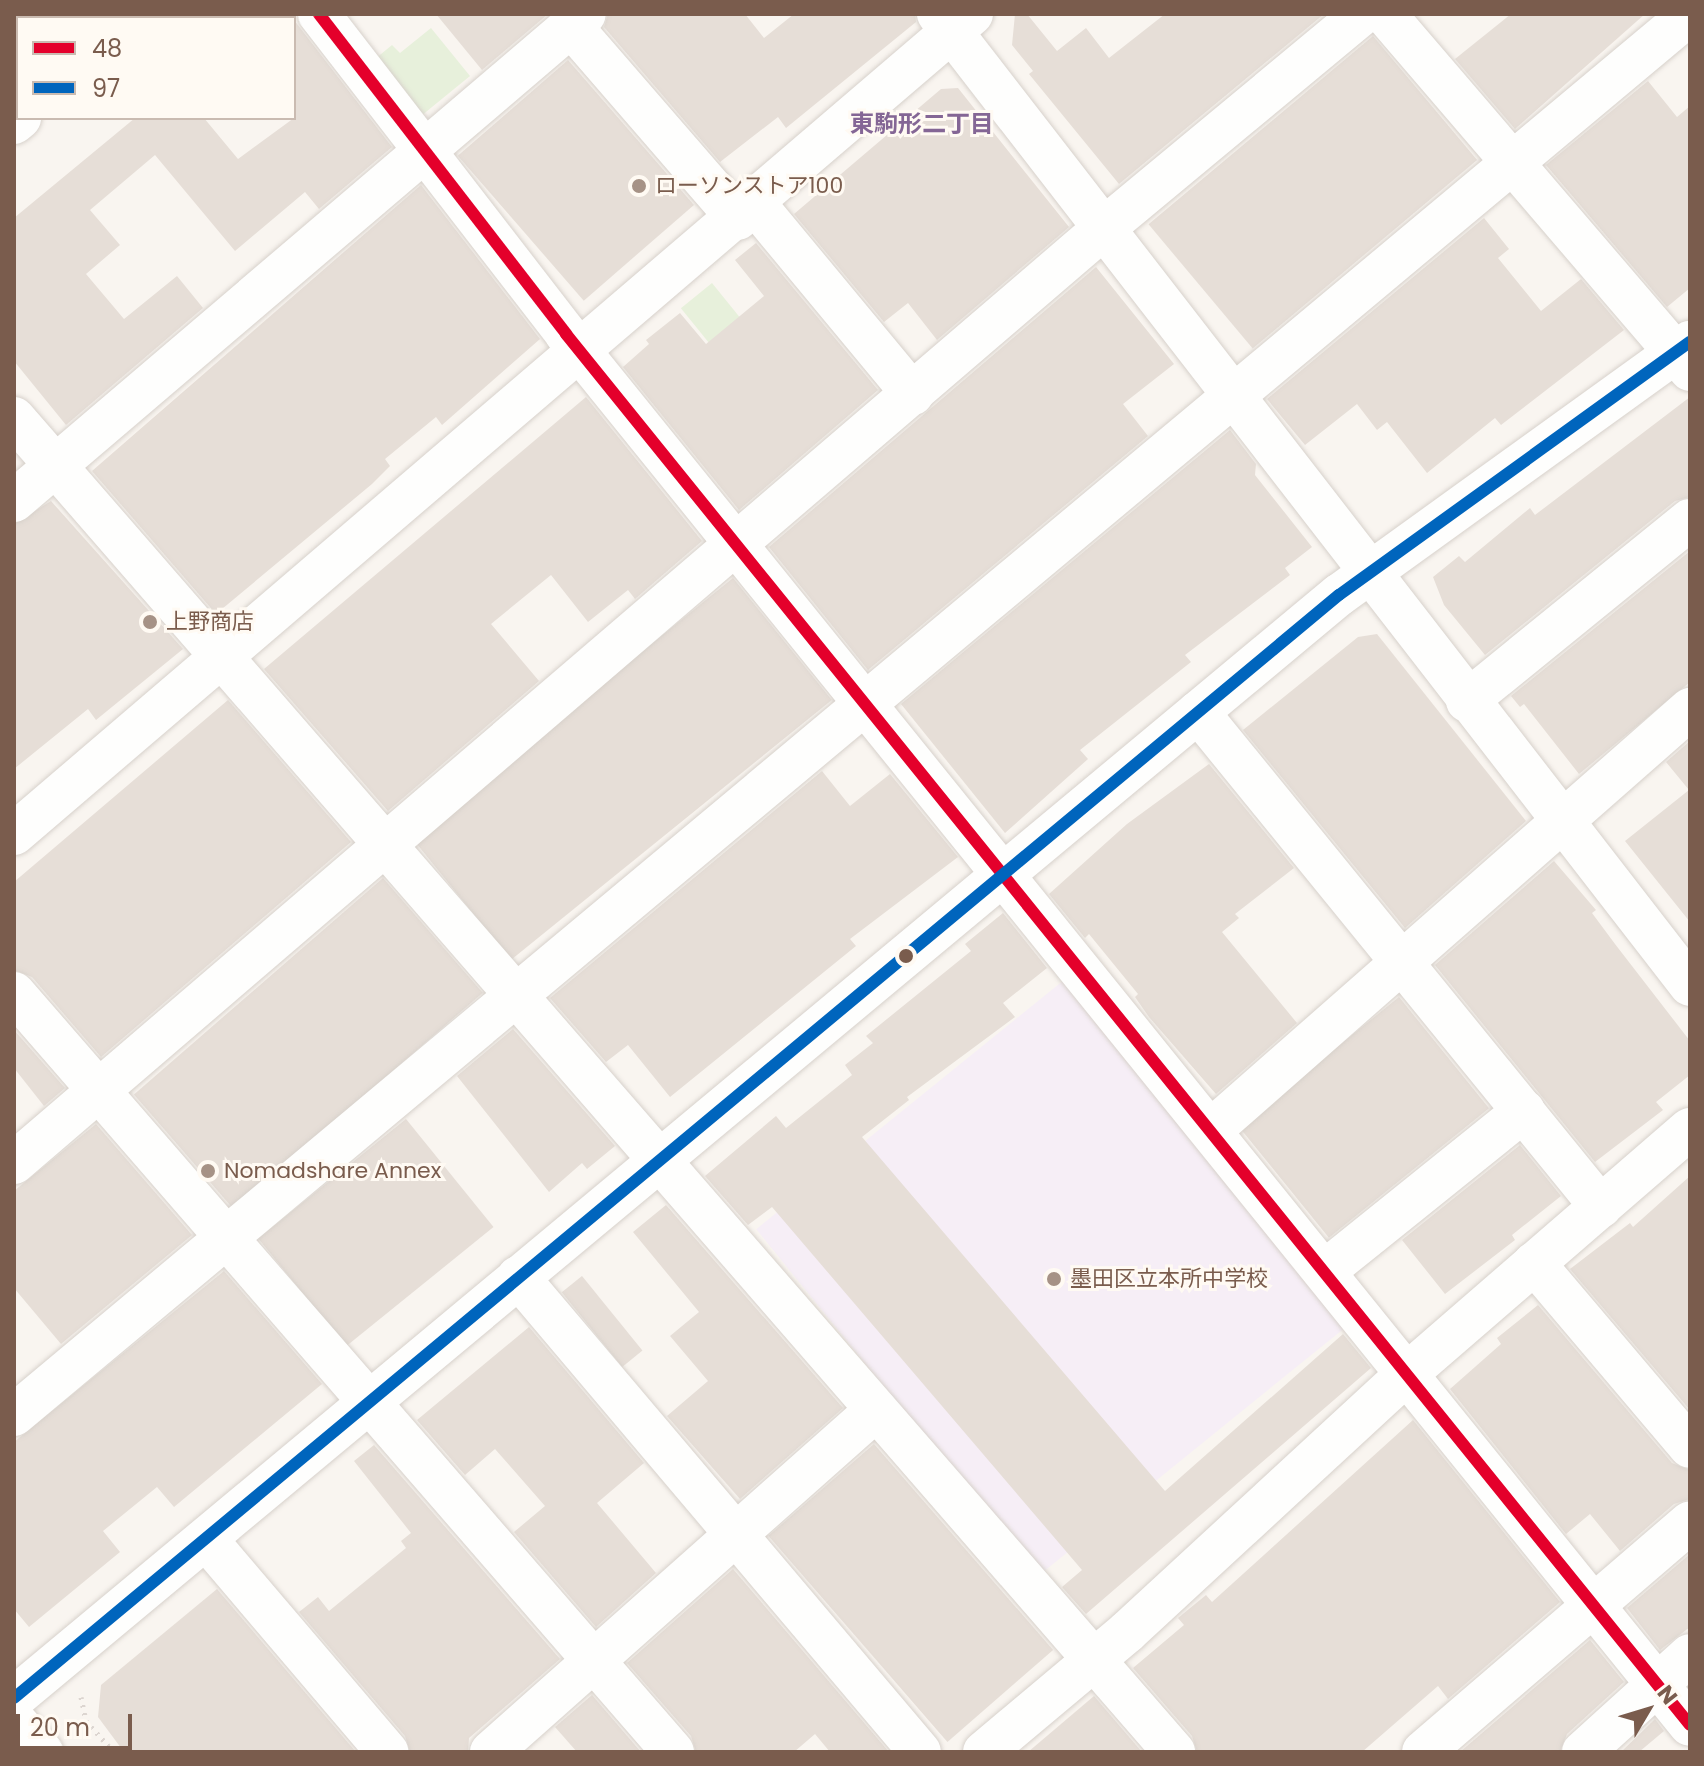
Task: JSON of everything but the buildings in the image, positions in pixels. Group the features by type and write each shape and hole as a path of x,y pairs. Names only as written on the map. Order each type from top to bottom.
{"street":[{"path":"319,14 429,149 581,352 1409,1372 1690,1725"},
{"path":"14,1163 1103,229 1362,14"},
{"path":"14,1698 1367,573 1685,355 1511,164 1385,14"},
{"path":"14,1415 1690,14"},
{"path":"14,501 578,20 913,394"},
{"path":"14,834 746,211 954,20 1103,229 1367,573 1690,985"},
{"path":"14,418 220,659 389,844 659,1162 1174,1752"},
{"path":"1467,701 1690,520"},
{"path":"1211,1130 1690,709"},
{"path":"1198,712 1601,1207"},
{"path":"14,993 27,1035 99,1091 673,1752"},
{"path":"1326,1270 1524,1111"},
{"path":"984,1752 1094,1659 1409,1372 1690,1129"},
{"path":"1534,1263 1690,1447"},
{"path":"518,1277 920,1752"},
{"path":"491,1752 876,1410"},
{"path":"1423,1752 1690,1522"},
{"path":"206,1539 387,1752"},
{"path":"1583,1752 1690,1655"},
{"path":"14,1720 42,1752"}],"shaded area":[{"name":"墨田区立本所中学校","path":"1064,980 1345,1327 1038,1577 756,1229"}],"green space":[{"path":"431,28 470,76 421,116 375,59 392,45 400,53"},
{"path":"712,283 801,393 770,418 681,308"}],"transit line":[{"name":"48","path":"319,14 566,334 1690,1725"},
{"name":"97","path":"14,1698 1339,595 1690,342"}],"place":[{"name":"ローソンストア100","path":"639,186"},
{"name":"上野商店","path":"150,622"},
{"name":"Nomadshare Annex","path":"208,1171"},
{"name":"墨田区立本所中学校","path":"1054,1279"}],"district":[{"name":"東駒形二丁目","path":"922,124"}]}
